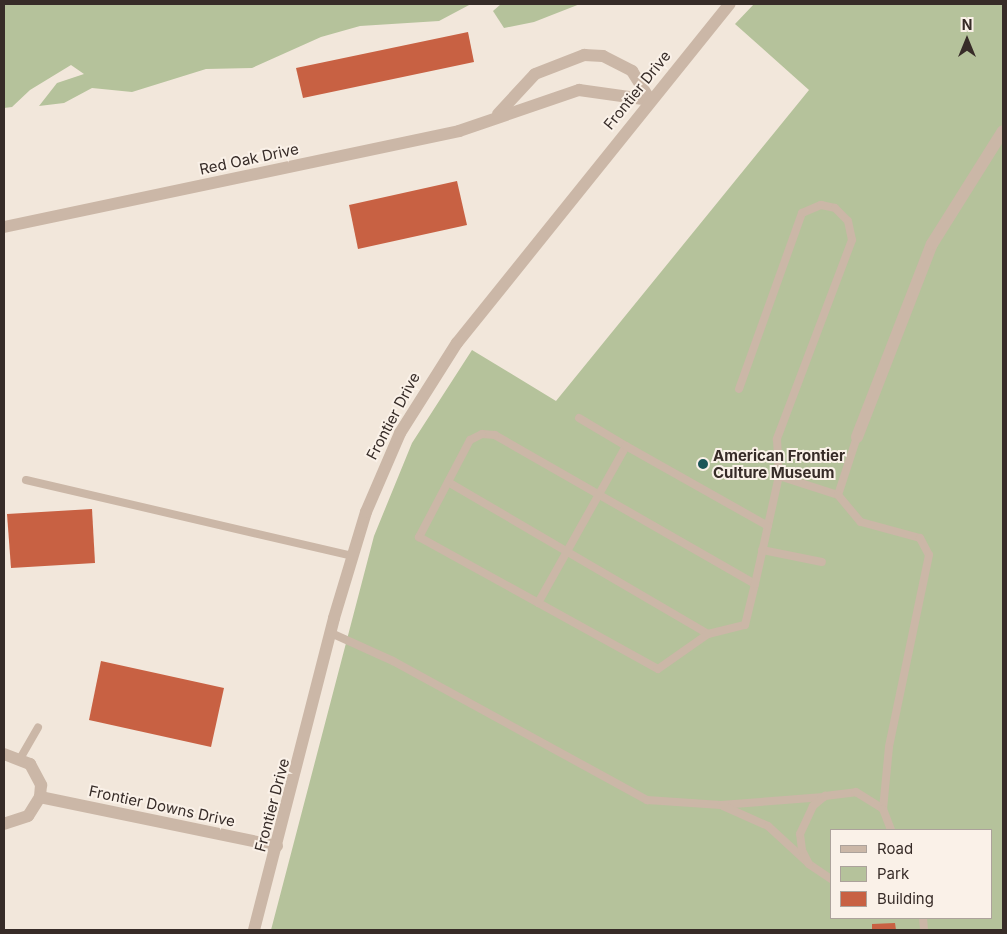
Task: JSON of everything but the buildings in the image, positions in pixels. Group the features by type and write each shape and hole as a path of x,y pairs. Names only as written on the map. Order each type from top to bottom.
{"street":[{"name":"Frontier Drive","path":"254,930 331,633 353,556 384,467 431,380 650,100 730,4"},
{"name":"Red Oak Drive","path":"498,114 535,74 584,55 603,56 632,70 650,100"},
{"name":"Red Oak Drive","path":"4,227 459,131 498,114 588,89 650,100"},
{"path":"857,437 932,244 1003,131"},
{"path":"4,754 21,757 37,774 40,797 28,816 4,824"},
{"name":"Frontier Downs Drive","path":"40,797 277,846"}],"lane":[{"path":"739,389 802,213 820,205 835,208 848,222 852,240 778,439 779,476 755,584 745,625 708,634 658,669 419,536 470,440 482,434 495,435 755,584"},
{"path":"579,418 768,526"},
{"path":"838,494 857,437"},
{"path":"538,603 600,496 626,446"},
{"path":"779,476 838,494 861,522 920,538 929,550 889,747 883,809 891,829"},
{"path":"26,480 353,556"},
{"path":"448,482 568,550 708,634"},
{"path":"762,550 822,562"},
{"path":"331,633 393,662 638,796 721,805 824,797 856,792 883,809"},
{"path":"21,757 38,728"},
{"path":"809,864 800,834 804,819 824,797"},
{"path":"721,805 768,826 809,864 830,879"}],"green space":[{"path":"4,4 471,4 439,21 360,26 321,37 252,68 206,69 132,92 92,88 64,103 39,106 57,83 84,74 71,65 30,90 12,107 4,108"},
{"path":"501,4 580,4 534,22 504,28 493,11"},
{"name":"American Frontier Culture Museum","path":"754,4 1003,4 1003,930 271,930 374,536 412,443 472,350 556,401 809,90 735,24"}],"place":[{"name":"American Frontier Culture Museum","path":"703,464"}]}
